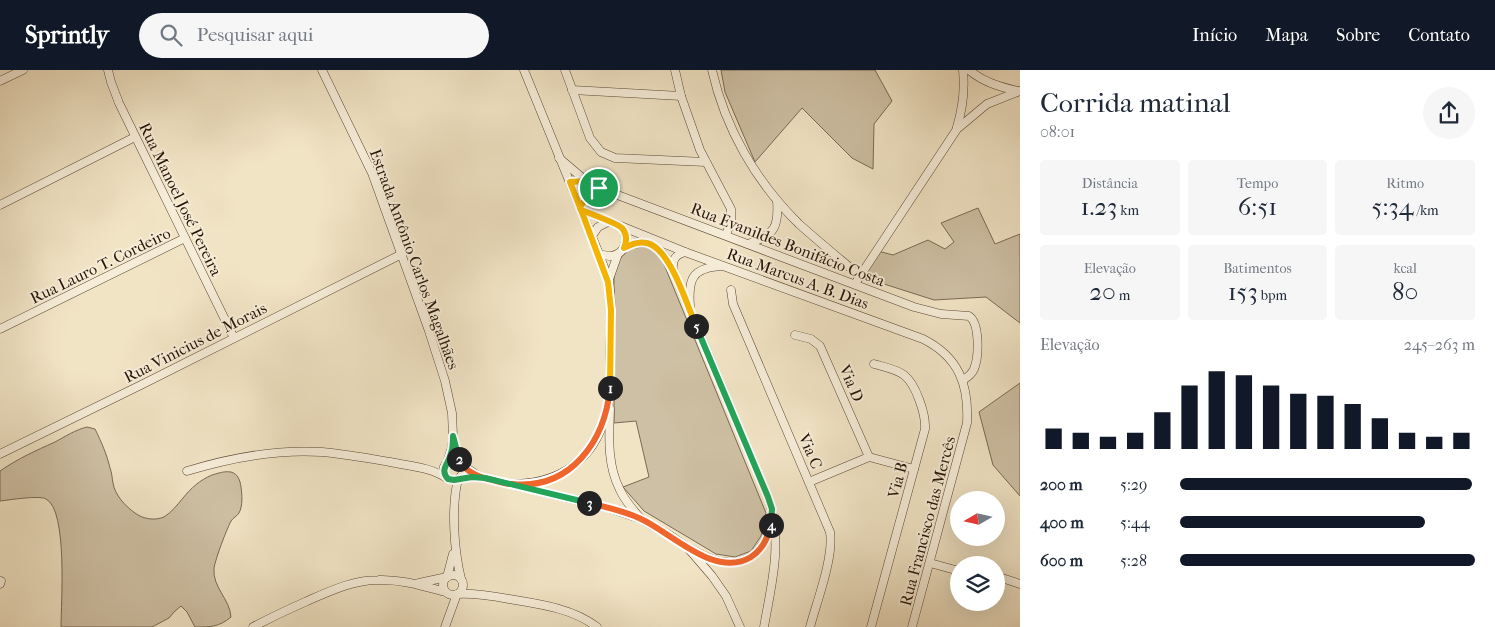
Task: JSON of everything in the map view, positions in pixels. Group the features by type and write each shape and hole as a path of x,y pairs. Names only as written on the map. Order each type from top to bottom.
{"street":[{"path":"0,81 23,70"},
{"name":"Estrada Antônio Carlos Magalhães","path":"322,70 372,173 445,381 452,413 453,436 452,452 447,463"},
{"path":"524,70 581,208 608,282 611,310 609,446 614,475 623,496 641,519"},
{"path":"565,70 590,138 601,152 615,158 706,162"},
{"path":"675,70 681,96 700,150 732,209 731,221 726,235"},
{"path":"712,70 720,100 735,135 755,170 777,200 809,232 860,276"},
{"path":"854,284 957,128 964,104 963,70"},
{"path":"969,70 992,84 1020,91"},
{"name":"Rua Manoel José Pereira","path":"108,71 115,93 135,137 234,338"},
{"path":"572,90 681,96"},
{"path":"957,128 987,104 1020,91"},
{"path":"0,205 135,137"},
{"path":"560,158 596,189"},
{"path":"571,185 586,181"},
{"path":"571,185 596,189"},
{"path":"581,208 596,189"},
{"name":"Rua Evanildes Bonifácio Costa","path":"596,189 726,235 914,307 930,312 973,318 976,323 978,356 970,376 963,380"},
{"path":"748,244 767,236 773,230 777,221 777,200"},
{"name":"Rua Marcus A. B. Dias","path":"581,208 608,222 685,252 923,338 937,346 950,359 958,369 963,380"},
{"path":"592,236 598,227 608,222"},
{"path":"622,227 626,235 624,248"},
{"name":"Rua Lauro T. Cordeiro","path":"0,329 184,238"},
{"path":"608,282 618,254 633,243 647,243 655,247 664,254 677,277 683,279 693,278"},
{"path":"685,252 674,258 672,264 673,271 768,497 776,525 777,550 764,627"},
{"name":"Rua Vinicius de Morais","path":"0,454 402,254"},
{"path":"599,254 609,256 618,254"},
{"path":"696,255 701,263 699,271"},
{"path":"690,313 690,288 693,278 699,271 708,267 725,266"},
{"name":"Via C","path":"731,290 734,304 827,525 831,539 829,556 810,627"},
{"name":"Via D","path":"796,335 816,342 823,352 868,457"},
{"name":"Via B","path":"871,627 925,429 924,412 908,379 898,372 874,364"},
{"name":"Rua Francisco das Mercês","path":"914,627 967,423 967,399 963,380"},
{"path":"512,484 547,480 564,473 579,462 587,453 600,430 608,405 610,390"},
{"name":"Estrada Antônio Carlos Magalhães","path":"453,436 461,465"},
{"path":"187,471 237,458 297,452 346,454 421,468 452,480 472,477 485,478 609,508 641,519 686,547 712,559 734,563 745,560 755,554 763,545 769,533 772,509"},
{"path":"809,482 868,457 914,469"},
{"path":"421,468 436,468 456,461 485,478"},
{"path":"447,463 444,471 452,490 455,507"},
{"path":"445,625 463,586 455,545 455,507 459,479 463,474 461,465"},
{"path":"445,625 446,592 443,586 450,568 455,545"},
{"path":"686,547 712,576 726,596 740,627"},
{"path":"930,564 950,569"},
{"path":"414,583 430,582 456,576 485,595"},
{"path":"1005,579 1020,584"},
{"path":"253,627 322,595 368,580 414,583 452,595 485,595 562,610 577,615 597,627"}],"shaded area":[{"path":"721,70 875,70 892,101 874,124 873,169 852,158 802,108 755,162 725,92"},
{"path":"978,208 995,244 1020,234 1020,323 986,297 934,300 884,284 860,272 878,251 893,255 928,240 945,249 954,242 941,223"},
{"path":"647,246 661,257 766,513 761,536 751,551 735,557 716,554 644,511 623,487 649,477 636,421 614,423 614,275 617,264 625,253 631,249"},
{"path":"1020,383 1020,496 993,465 979,412"},
{"path":"87,427 95,429 107,458 118,496 131,510 145,518 156,519 164,517 193,488 212,475 228,472 237,476 241,487 241,507 239,513 229,525 214,568 218,587 228,604 231,617 223,623 214,626 195,627 187,612 181,606 169,618 152,627 61,627 62,558 58,520 53,507 46,499 42,498 0,501 0,471 27,455"}],"route":[{"path":"599,188 586,181 570,182 581,210 622,227 626,235 624,248 633,243 647,243 664,254 674,272 768,497 772,509 769,533 763,545 755,554 745,560 734,563 712,559 686,547 641,519 609,508 485,478 467,477 452,480 448,479 444,474 444,468 452,452 453,436 456,452 462,465 485,478 512,484 535,483 558,476 579,462 594,442 604,419 610,390 611,310 608,282 599,254 592,236 581,210 580,207 593,189 599,188"}]}
